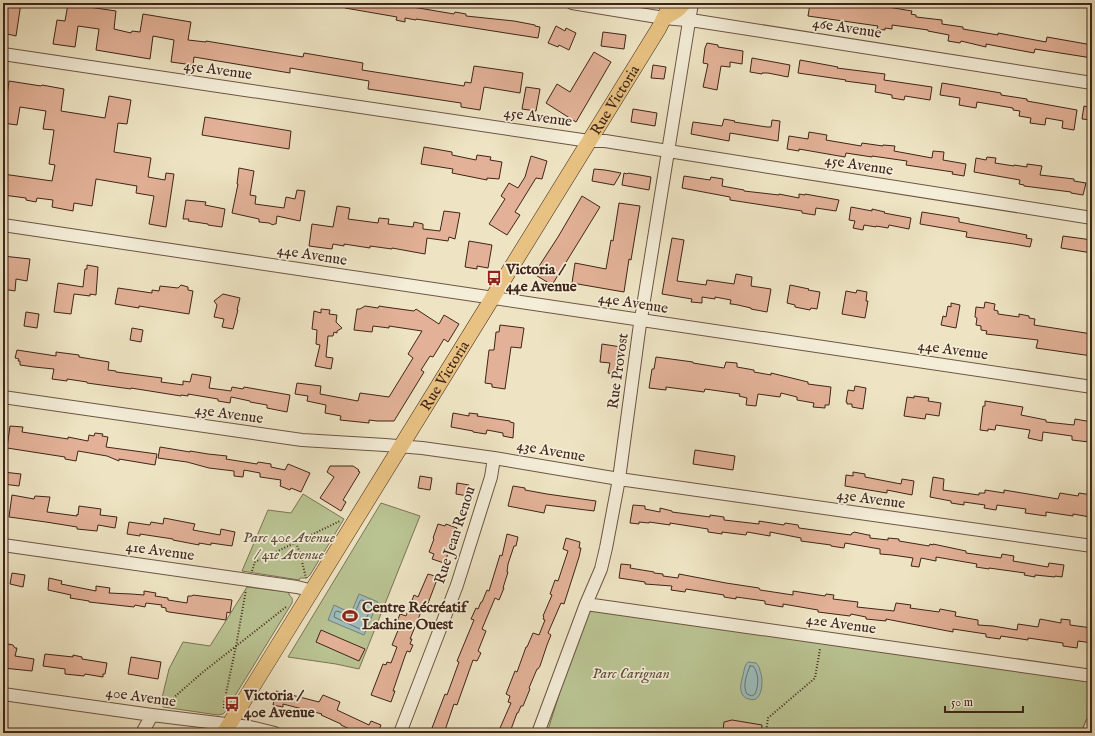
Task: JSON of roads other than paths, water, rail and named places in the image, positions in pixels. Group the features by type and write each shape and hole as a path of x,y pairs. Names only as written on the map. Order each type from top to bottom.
{"main road":[{"name":"Rue Victoria","path":"226,729 308,586 401,446 664,18 670,3"},
{"name":"Rue Victoria","path":"664,18 677,10 684,3"}],"street":[{"name":"46e Avenue","path":"572,3 1092,83"},
{"name":"Rue Provost","path":"538,733 586,604 602,569 619,479 641,320 692,3"},
{"name":"45e Avenue","path":"3,54 589,141 605,141 1092,218"},
{"name":"44e Avenue","path":"3,225 1092,387"},
{"name":"43e Avenue","path":"3,397 302,440 422,448 494,458 619,479 1092,546"},
{"name":"Rue Jean Renou","path":"400,733 457,585 491,477 494,458"},
{"name":"41e Avenue","path":"3,544 305,589 308,586"},
{"name":"42e Avenue","path":"586,604 1092,676"},
{"name":"40e Avenue","path":"3,694 152,715 226,729 250,727 275,733"},
{"path":"142,733 152,715"},
{"path":"1088,733 1092,723"}],"water":[{"name":"Centre Récréatif Lachine Ouest","path":"359,594 378,602 364,635 328,620 334,605 351,613"},
{"path":"748,662 757,664 762,677 762,685 759,696 753,700 743,696 741,691 744,669"}],"place":[{"name":"Victoria / 44e Avenue","path":"494,278"},
{"name":"Centre Récréatif Lachine Ouest","path":"350,616"},
{"name":"Victoria / 40e Avenue","path":"232,704"}],"park label":[{"name":"Parc 40e Avenue / 41e Avenue","path":"289,546"},
{"name":"Parc Carignan","path":"631,673"}]}
